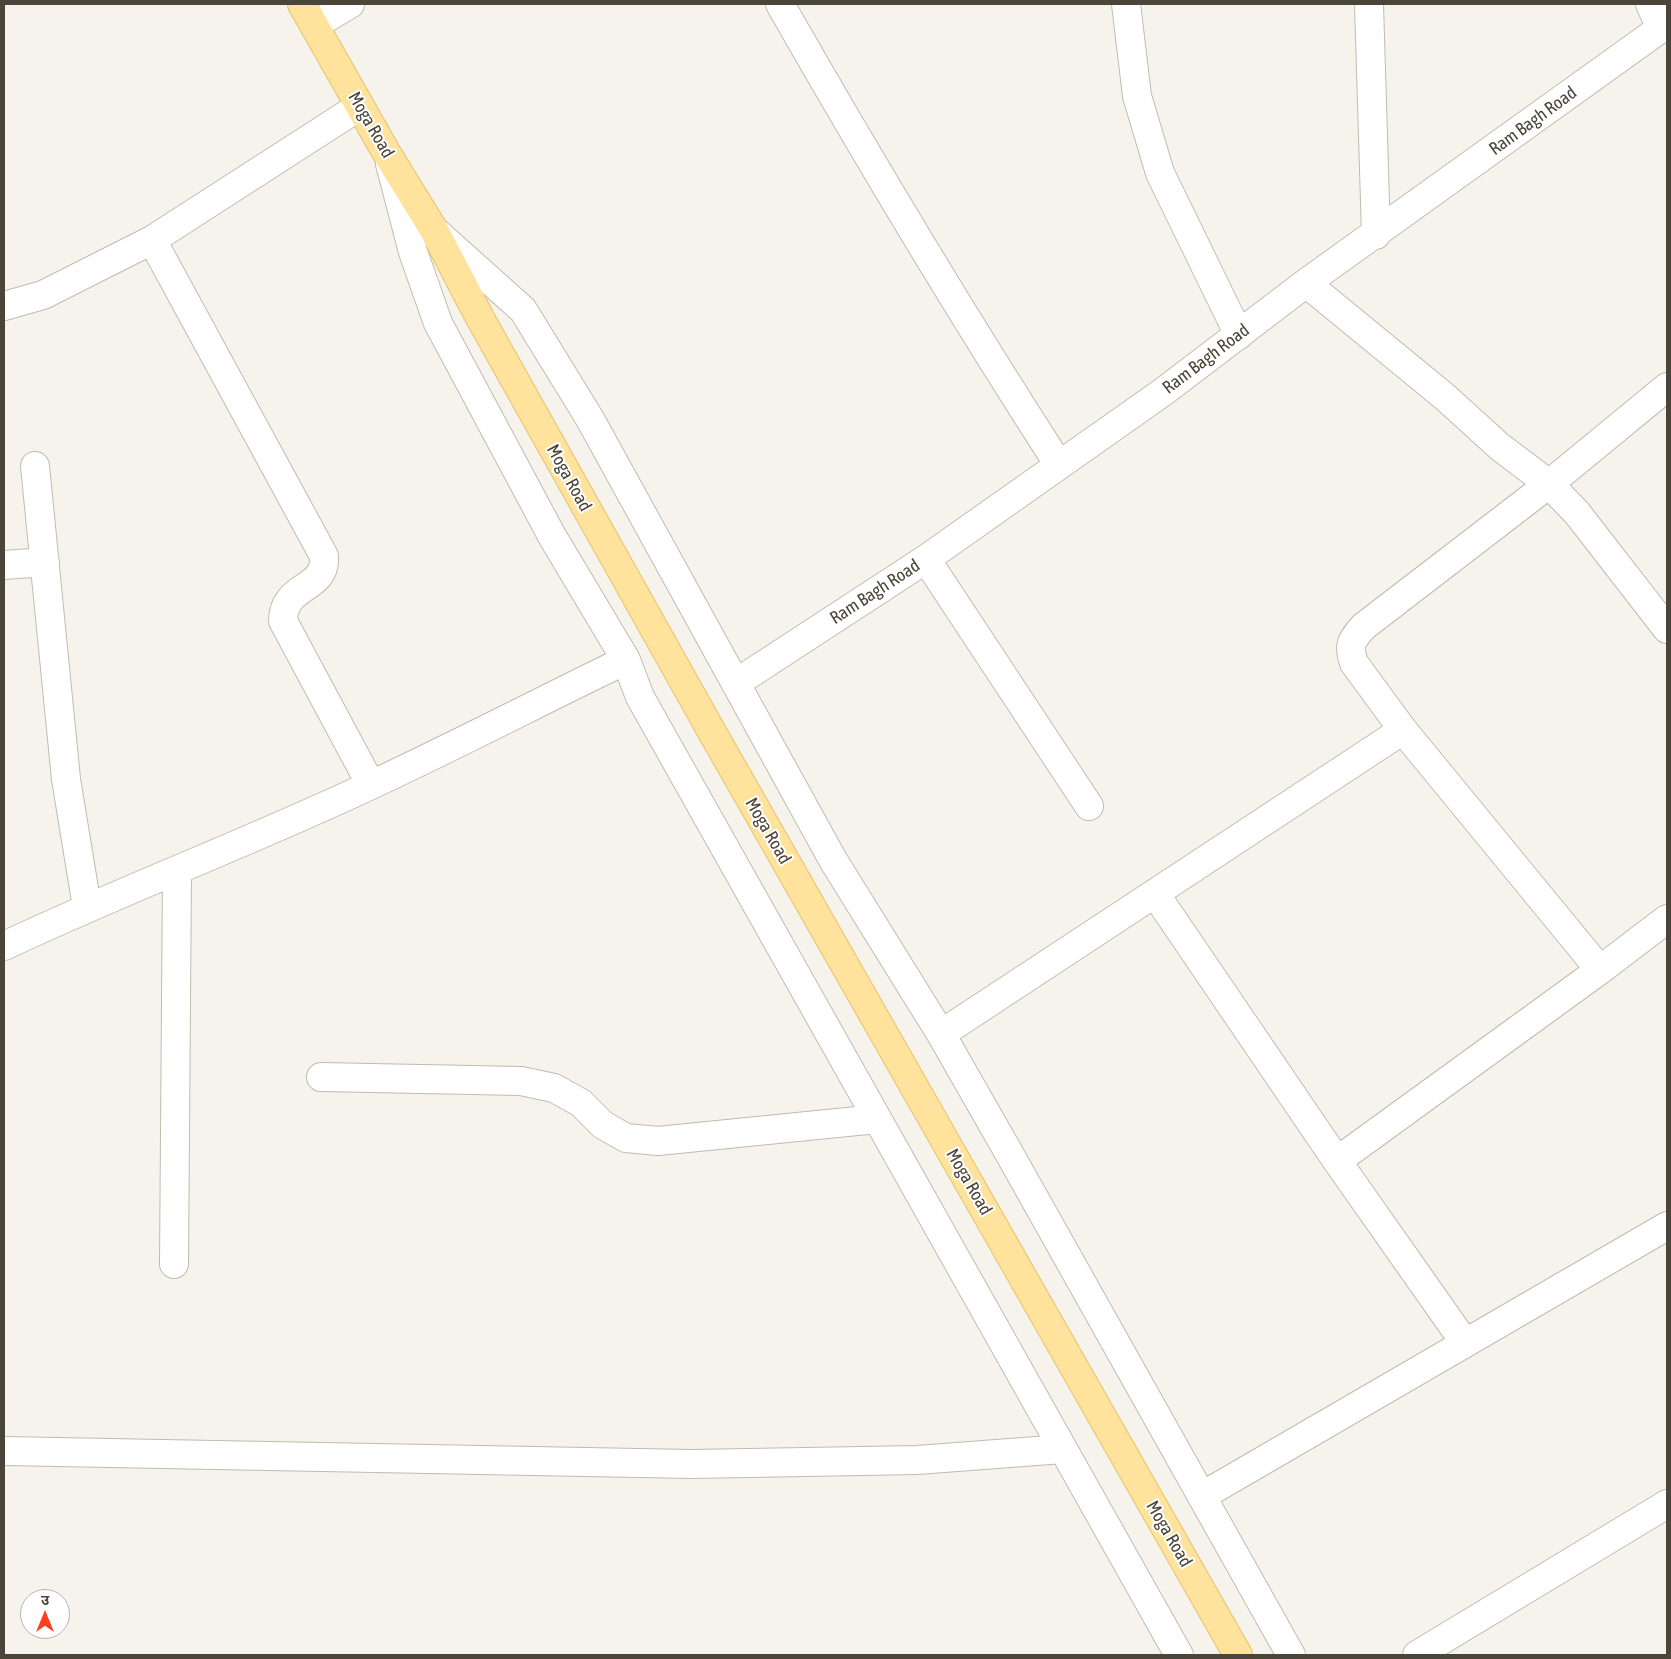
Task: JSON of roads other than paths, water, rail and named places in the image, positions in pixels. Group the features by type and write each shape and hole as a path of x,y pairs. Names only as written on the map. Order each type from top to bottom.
{"main road":[{"name":"Moga Road","path":"308,14 386,152 434,230 480,318 716,741 1238,1655"}],"street":[{"path":"308,14 350,4"},
{"path":"780,4 892,198 970,328 1059,465"},
{"path":"1126,4 1137,96 1160,174 1239,335"},
{"path":"1369,4 1376,235"},
{"path":"1650,4 1664,27"},
{"name":"Ram Bagh Road","path":"736,683 926,559 1059,465 1239,335 1306,283 1376,235 1664,27"},
{"path":"4,306 43,295 152,240 360,106"},
{"path":"386,152 413,252 438,323 552,536 626,660 640,697 1178,1655"},
{"path":"434,230 523,310 590,419 833,860 941,1034 1291,1655"},
{"path":"152,240 324,556 325,567 319,576 290,598 283,608 283,621 371,785"},
{"path":"1306,283 1445,397 1500,447 1549,484 1577,513 1667,629"},
{"path":"1600,970 1403,730 1354,663 1350,650 1354,638 1363,627 1549,484 1667,387"},
{"path":"35,466 66,779 87,907"},
{"path":"926,559 1088,806"},
{"path":"4,565 45,562"},
{"path":"4,946 87,907 177,872 371,785 626,660"},
{"path":"941,1034 1156,895 1403,730"},
{"path":"174,1264 177,872"},
{"path":"1156,895 1336,1161 1466,1343"},
{"path":"1336,1161 1600,970 1667,919"},
{"path":"321,1077 452,1079 529,1083 554,1088 574,1099 603,1124 626,1138 658,1141 877,1119"},
{"path":"1202,1496 1667,1226"},
{"path":"4,1451 692,1464 917,1460 1063,1449"},
{"path":"1417,1655 1667,1504"}]}
